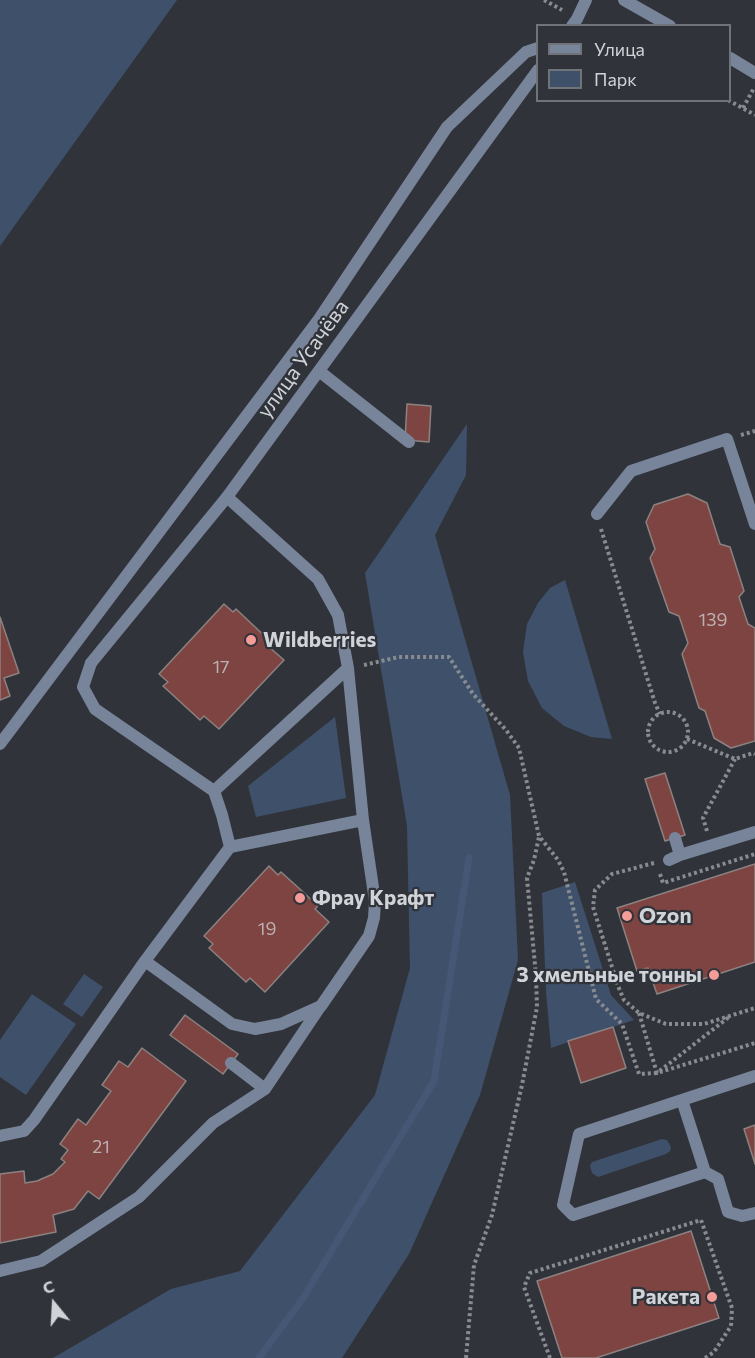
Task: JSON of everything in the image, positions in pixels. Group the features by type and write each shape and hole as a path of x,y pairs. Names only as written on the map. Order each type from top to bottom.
{"street":[{"path":"574,24 586,0"},
{"path":"624,0 666,24"},
{"path":"0,744 319,319 447,127 526,52 536,48"},
{"path":"731,59 755,73"},
{"name":"улица Усачёва","path":"214,791 95,709 82,687 91,663 226,497 536,71"},
{"path":"319,370 409,442"},
{"path":"597,514 631,471 727,439 755,524"},
{"path":"0,1271 41,1261 139,1197 213,1123 265,1089 369,936 374,918 375,901 363,820 348,668 338,615 318,579 226,497"},
{"path":"230,847 214,791 348,668"},
{"path":"0,1136 24,1131 34,1120 145,962 230,847 363,820"},
{"path":"675,838 674,857 755,832"},
{"path":"145,962 232,1024 255,1029 280,1024 321,1006"},
{"path":"231,1063 265,1089"},
{"path":"705,1172 573,1215 563,1205 579,1134 755,1076"},
{"path":"682,1100 705,1172 718,1179 728,1212 742,1216 755,1213"}],"path":[{"path":"743,108 755,87"},
{"path":"731,102 755,115"},
{"path":"597,514 660,714"},
{"path":"348,668 399,657 449,657 473,694 507,730 519,748 539,836 527,878 537,1007 522,1085 492,1215 474,1265 466,1358"},
{"path":"675,713 687,724 689,732 687,739 677,751 661,751 650,741 649,725 653,718 660,714 675,713"},
{"path":"687,739 735,759 755,754"},
{"path":"711,846 703,819 735,759"},
{"path":"539,836 558,860 564,872 596,999 622,1024 639,1074 657,1073 755,1043"},
{"path":"659,873 663,883 755,854"},
{"path":"656,862 612,874 595,890 593,908 624,1000 639,1013 666,1024 704,1024 755,1008"},
{"path":"639,1013 657,1073"},
{"path":"657,1073 732,1015"},
{"path":"549,1358 524,1287 530,1273 701,1220 732,1308 731,1326 714,1352 705,1358"}],"green space":[{"path":"0,0 177,0 0,246"},
{"path":"467,424 466,475 435,535 510,795 518,960 480,1095 409,1254 342,1358 53,1358 171,1289 240,1271 375,1095 410,968 407,826 365,573"},
{"path":"565,580 612,739 591,737 564,726 542,708 528,681 523,652 527,624 538,603 550,588"},
{"path":"335,717 346,798 256,817 248,786"},
{"path":"575,882 611,995 634,1020 551,1048 542,893"},
{"path":"84,974 103,987 82,1017 63,1004"},
{"path":"32,994 76,1024 26,1095 0,1077 0,1040"},
{"path":"662,1139 667,1140 671,1147 666,1154 598,1177 592,1173 590,1166 592,1162"}],"building":[{"path":"407,404 431,406 429,442 405,440"},
{"path":"688,494 707,503 720,544 730,547 744,591 739,597 748,624 755,628 755,741 731,748 714,738 705,711 699,708 682,654 688,643 679,616 669,612 650,558 655,549 646,522 654,505"},
{"path":"224,604 233,612 236,609 272,643 269,647 284,660 219,729 204,716 200,720 163,686 168,682 159,674"},
{"path":"0,617 19,673 4,678 10,696 0,700"},
{"path":"665,773 685,835 665,841 645,779"},
{"path":"755,864 755,962 657,994 648,968 637,971 617,908"},
{"path":"269,866 278,875 281,872 302,891 318,906 315,909 329,922 265,992 250,978 246,982 209,948 213,944 204,936"},
{"path":"185,1015 238,1054 223,1074 170,1035"},
{"path":"613,1027 626,1068 581,1083 568,1041"},
{"path":"142,1048 186,1081 99,1199 88,1191 74,1209 53,1215 56,1232 0,1243 0,1174 24,1171 25,1183 53,1174 65,1162 61,1159 68,1150 60,1144 78,1119 86,1125 111,1091 102,1085 119,1061 128,1067"},
{"path":"755,1125 755,1164 744,1129"},
{"path":"691,1231 719,1318 596,1358 562,1358 537,1281"}],"waterway":[{"path":"259,1358 303,1298 434,1081 469,858"}],"place":[{"name":"Wildberries","path":"251,640"},
{"name":"Фрау Крафт","path":"300,898"},
{"name":"Ozon","path":"627,916"},
{"name":"3 хмельные тонны","path":"714,975"},
{"name":"Ракета","path":"712,1297"}]}
